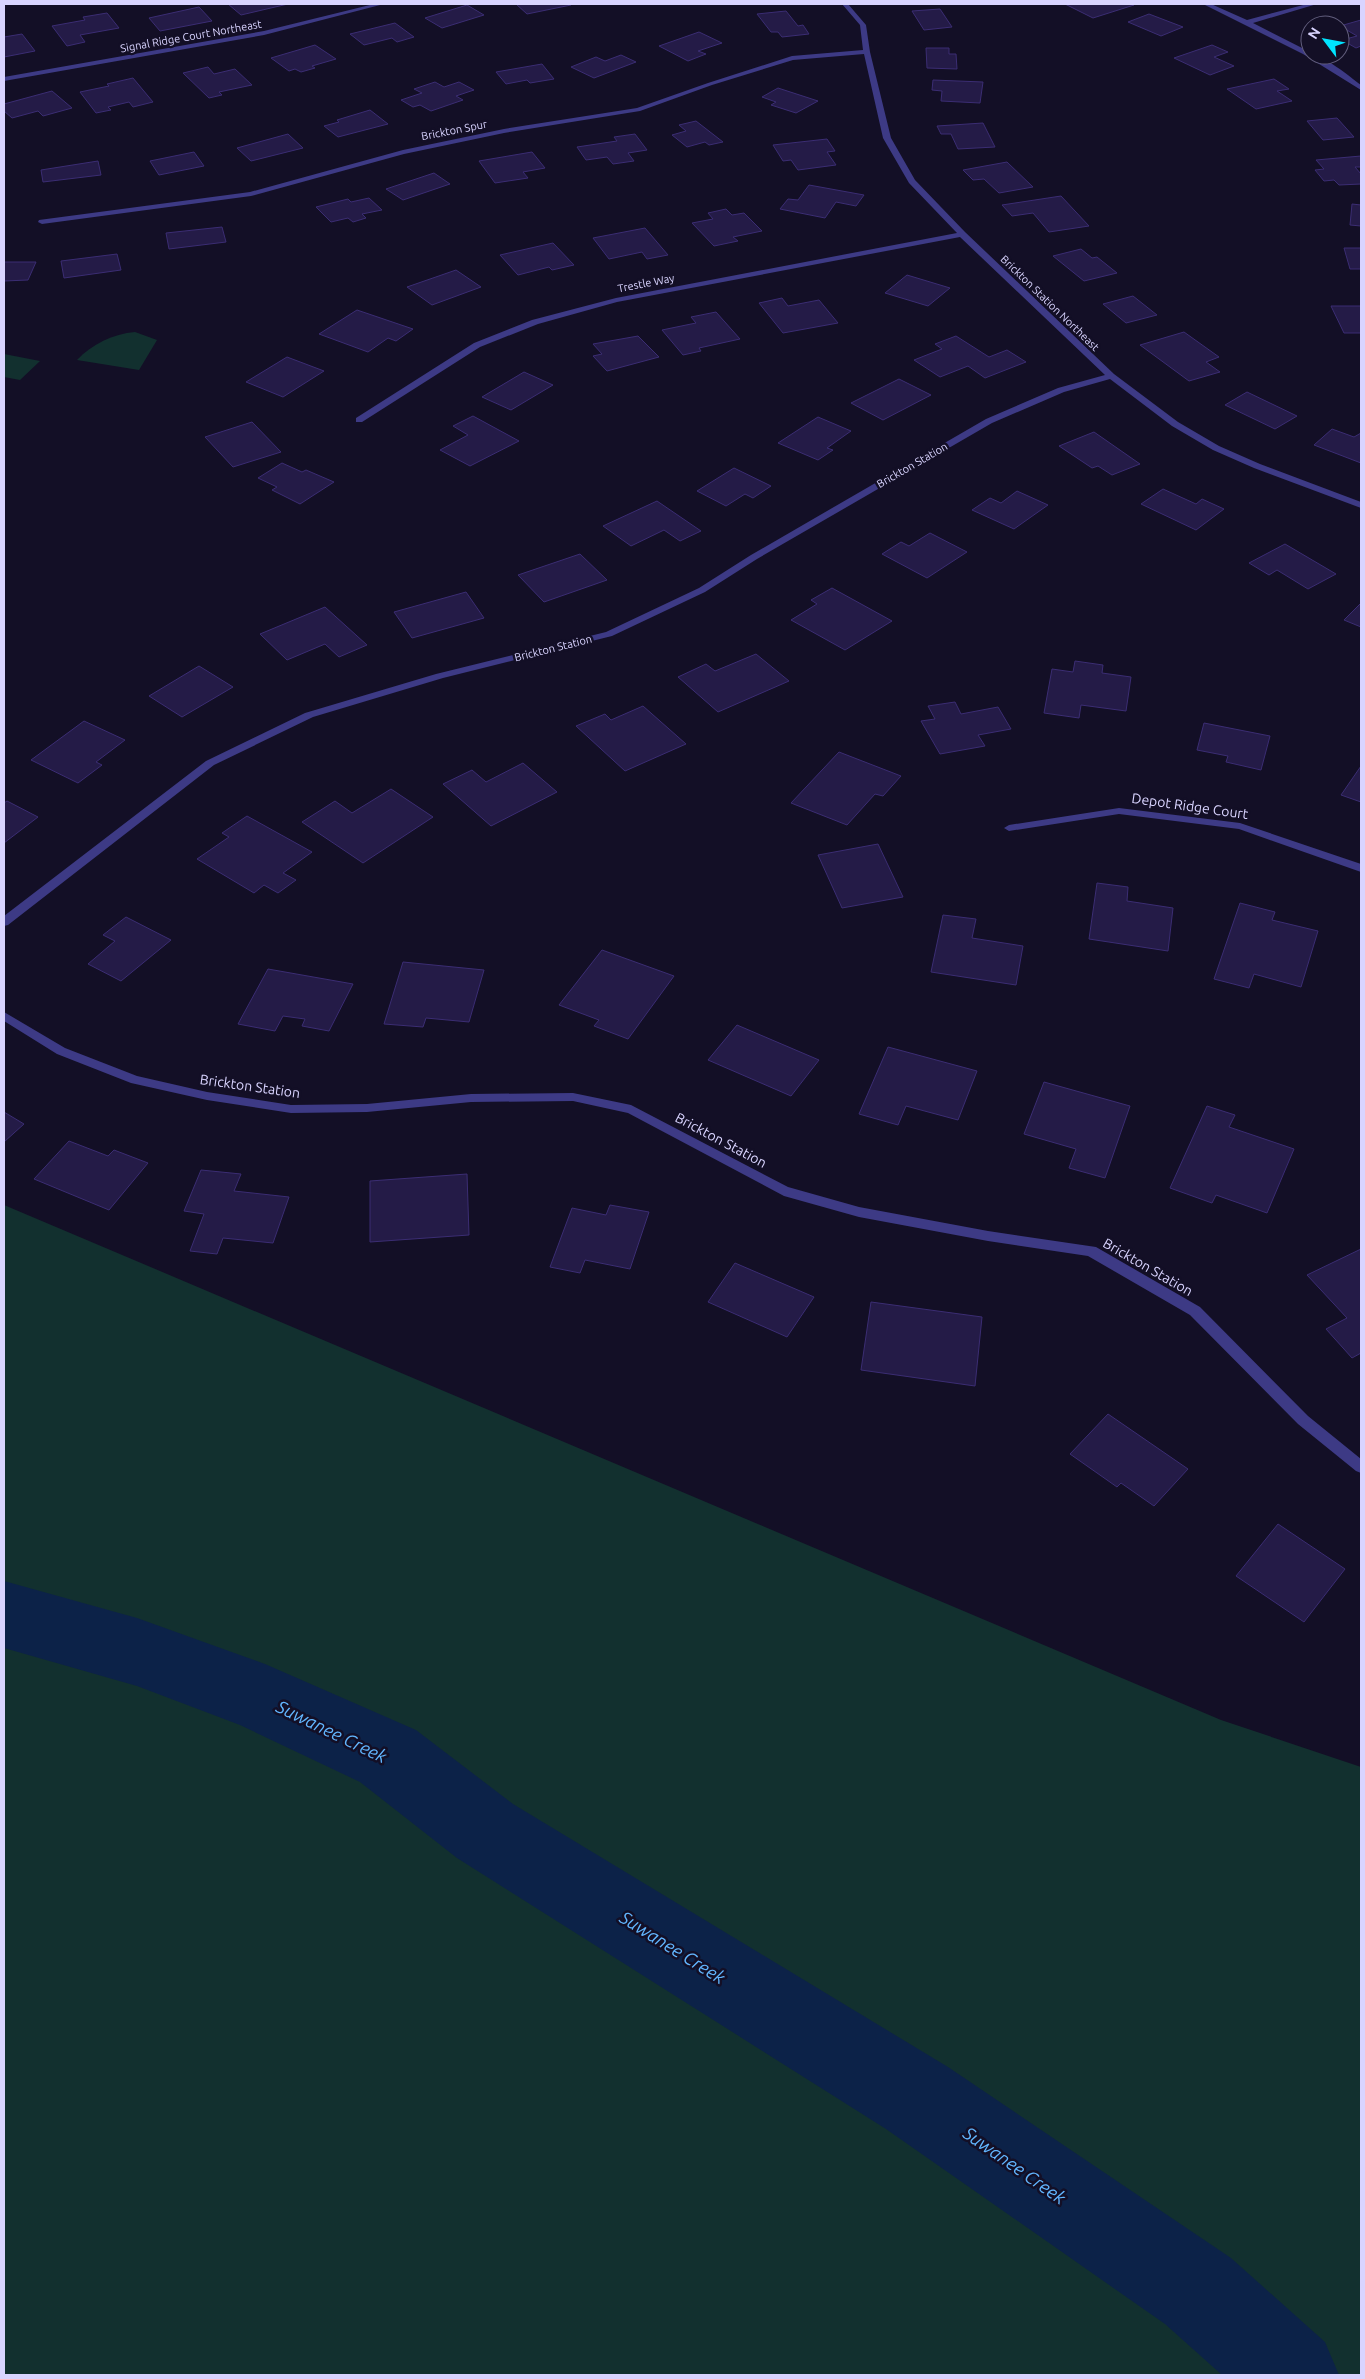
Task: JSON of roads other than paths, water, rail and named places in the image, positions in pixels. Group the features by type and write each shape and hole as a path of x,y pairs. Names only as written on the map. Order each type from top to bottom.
{"street":[{"name":"Signal Ridge Court Northeast","path":"4,79 264,33 381,4"},
{"name":"Brickton Station Northeast","path":"844,4 863,25 867,52 887,138 912,181 962,234 1111,376 1175,424 1216,448 1256,466 1361,505"},
{"path":"1206,4 1247,22 1341,73 1361,88"},
{"path":"1247,22 1314,4"},
{"name":"Brickton Spur","path":"42,222 251,194 403,152 504,131 638,110 710,84 792,58 867,52"},
{"name":"Trestle Way","path":"358,420 477,345 535,322 616,300 962,234"},
{"name":"Brickton Station","path":"4,922 210,763 309,715 440,676 609,634 702,590 754,557 989,421 1061,390 1111,376"},
{"name":"Depot Ridge Court","path":"1009,828 1120,811 1240,826 1361,868"},
{"name":"Brickton Station","path":"4,1016 61,1051 135,1080 207,1096 291,1108 367,1108 471,1098 572,1097 631,1109 784,1191 859,1212 988,1236 1091,1251 1195,1311 1303,1420 1361,1467"}],"waterway":[{"name":"Suwanee Creek","path":"4,1615 137,1652 265,1699 388,1756 485,1831 917,2098 1198,2291 1292,2375"}]}
